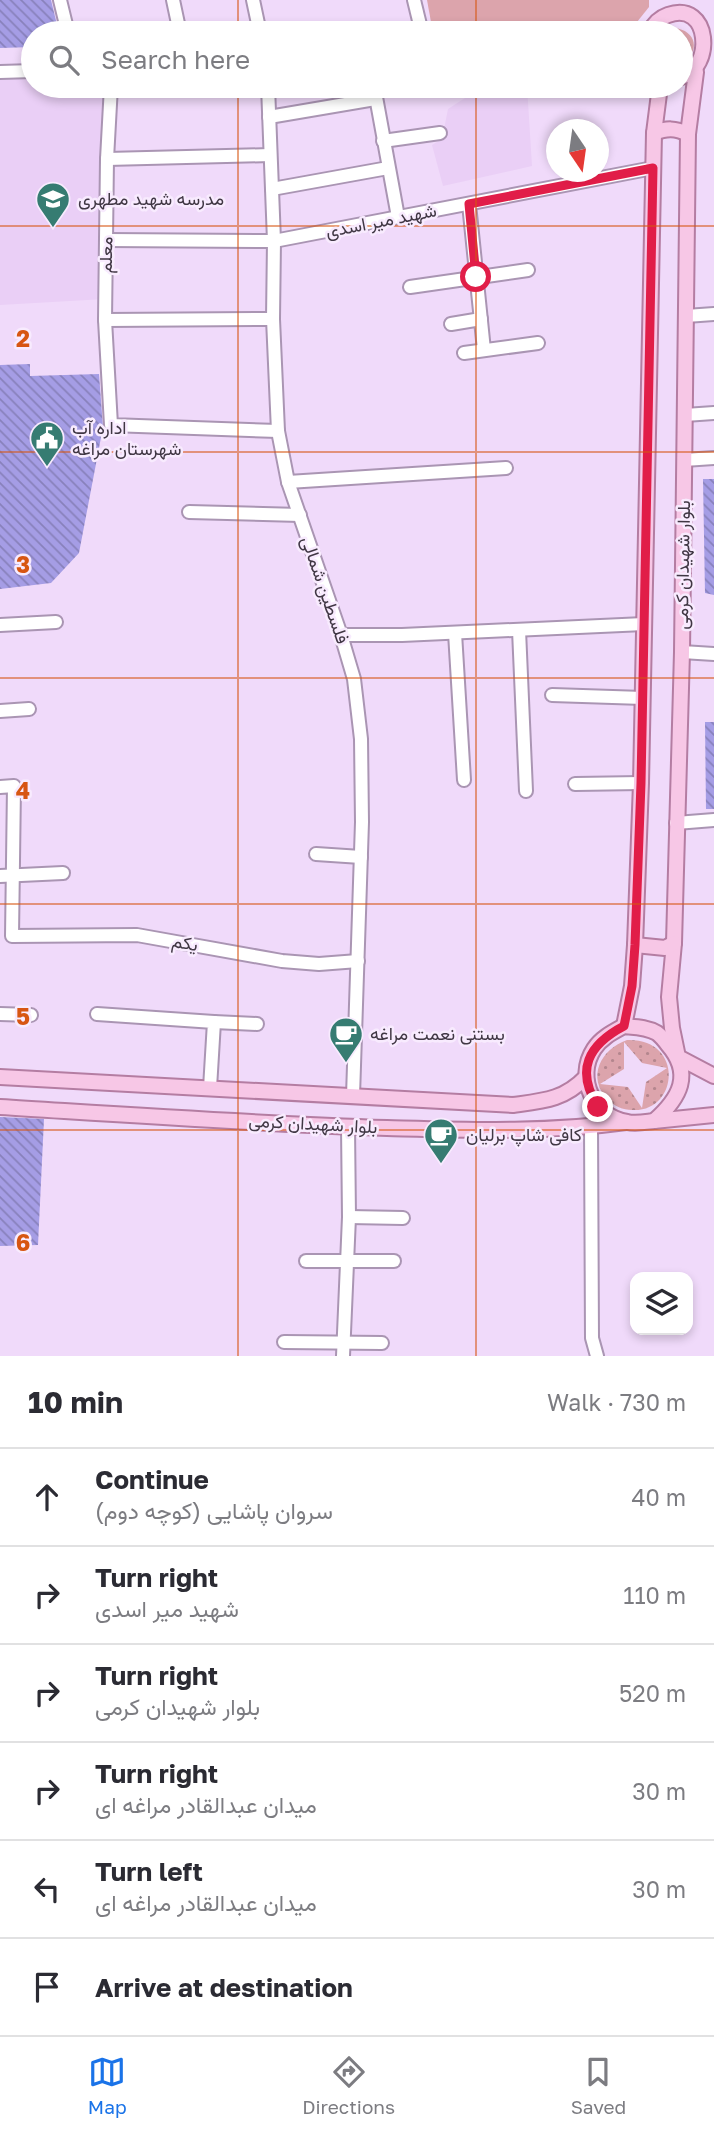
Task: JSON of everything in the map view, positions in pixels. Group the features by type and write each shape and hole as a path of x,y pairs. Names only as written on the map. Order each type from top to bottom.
{"main road":[{"path":"658,21 685,7 710,30 711,54 703,66 693,73"},
{"name":"بلوار شهیدان کرمی","path":"693,95 696,72"},
{"path":"624,1026 632,986 635,945 643,698 653,168 658,98"},
{"name":"بلوار شهیدان کرمی","path":"678,1056 669,997 674,943 682,652 688,134 693,98"},
{"path":"654,133 665,128 688,134"},
{"path":"635,945 665,948 674,943"},
{"path":"714,1076 678,1056 659,1034 645,1028 624,1026 593,1049 587,1062 586,1077 589,1093 598,1107 610,1117 626,1122 714,1115"},
{"path":"654,1121 676,1099 682,1070 678,1056"},
{"name":"بلوار شهیدان کرمی","path":"0,1077 513,1105 559,1097 586,1077"},
{"path":"513,1105 520,1117 521,1131"},
{"name":"بلوار شهیدان کرمی","path":"0,1107 348,1127 521,1131 626,1122"}],"street":[{"path":"60,0 65,21"},
{"path":"173,0 177,21"},
{"path":"253,0 257,21"},
{"path":"414,0 419,21"},
{"path":"0,72 21,71"},
{"name":"معلم","path":"110,98 105,320 111,425 278,431"},
{"name":"فلسطین شمالی","path":"268,98 278,431 288,482 354,678 361,739 361,857 354,1096"},
{"path":"269,117 350,98"},
{"path":"376,98 398,217"},
{"path":"383,141 439,132"},
{"path":"107,159 270,155"},
{"path":"272,189 388,168"},
{"name":"شهید میر اسدی","path":"106,240 274,241 653,168"},
{"path":"469,204 484,350"},
{"path":"410,287 528,270"},
{"path":"686,316 714,314"},
{"path":"105,320 273,319"},
{"path":"451,324 481,319"},
{"path":"464,353 538,343"},
{"path":"685,415 714,414"},
{"path":"684,460 714,458"},
{"path":"288,482 506,468"},
{"path":"189,512 300,515"},
{"path":"0,625 56,622"},
{"path":"341,635 402,635 644,624"},
{"path":"519,630 526,791"},
{"path":"455,633 464,780"},
{"path":"682,652 714,654"},
{"path":"552,695 643,698"},
{"path":"0,711 29,709"},
{"path":"575,784 641,783"},
{"path":"0,787 14,786 6,876 63,873"},
{"path":"676,823 714,820"},
{"path":"316,854 361,857"},
{"name":"یکم","path":"6,876 12,936 136,935 282,961 319,964 358,961"},
{"path":"0,1014 31,1015"},
{"path":"97,1014 257,1024"},
{"path":"210,1088 214,1022"},
{"path":"343,1356 349,1217 348,1127"},
{"path":"591,1127 592,1338 597,1356"},
{"path":"349,1217 403,1218"},
{"path":"306,1261 394,1261"},
{"path":"284,1342 382,1343"}],"shaded area":[{"path":"427,0 649,0 649,7 638,21 431,21"},
{"name":"مدرسه شهید مطهری","path":"21,78 21,98 111,98 105,299 0,305 0,80"},
{"path":"465,98 528,98 532,166 443,186 432,145 442,139 448,109"},
{"path":"627,1040 646,1043 659,1051 666,1062 669,1075 666,1089 659,1100 648,1108 632,1110 616,1106 601,1091 597,1073 604,1057 618,1044","holes":["624,1042 642,1063 667,1068 646,1082 642,1108 628,1087 600,1084 624,1069"]}],"building":[{"path":"0,0 51,0 56,21 21,21 21,47 0,48"},
{"name":"اداره آب شهرستان مراغه","path":"30,364 30,376 99,374 103,427 79,553 51,583 0,589 0,365"},
{"path":"703,479 714,479 714,595 705,593"},
{"path":"705,722 714,722 714,809 706,809"},
{"path":"0,1117 44,1119 38,1245 0,1246"}],"place":[{"name":"مدرسه شهید مطهری","path":"53,229"},
{"name":"اداره آب شهرستان مراغه","path":"47,468"},
{"name":"بستنی نعمت مراغه","path":"346,1064"},
{"name":"کافی شاپ برلیان","path":"441,1165"}],"route":[{"path":"476,277 469,204 653,168 641,783 635,945 632,986 624,1026 603,1039 593,1049 587,1062 589,1093 598,1107"}]}
